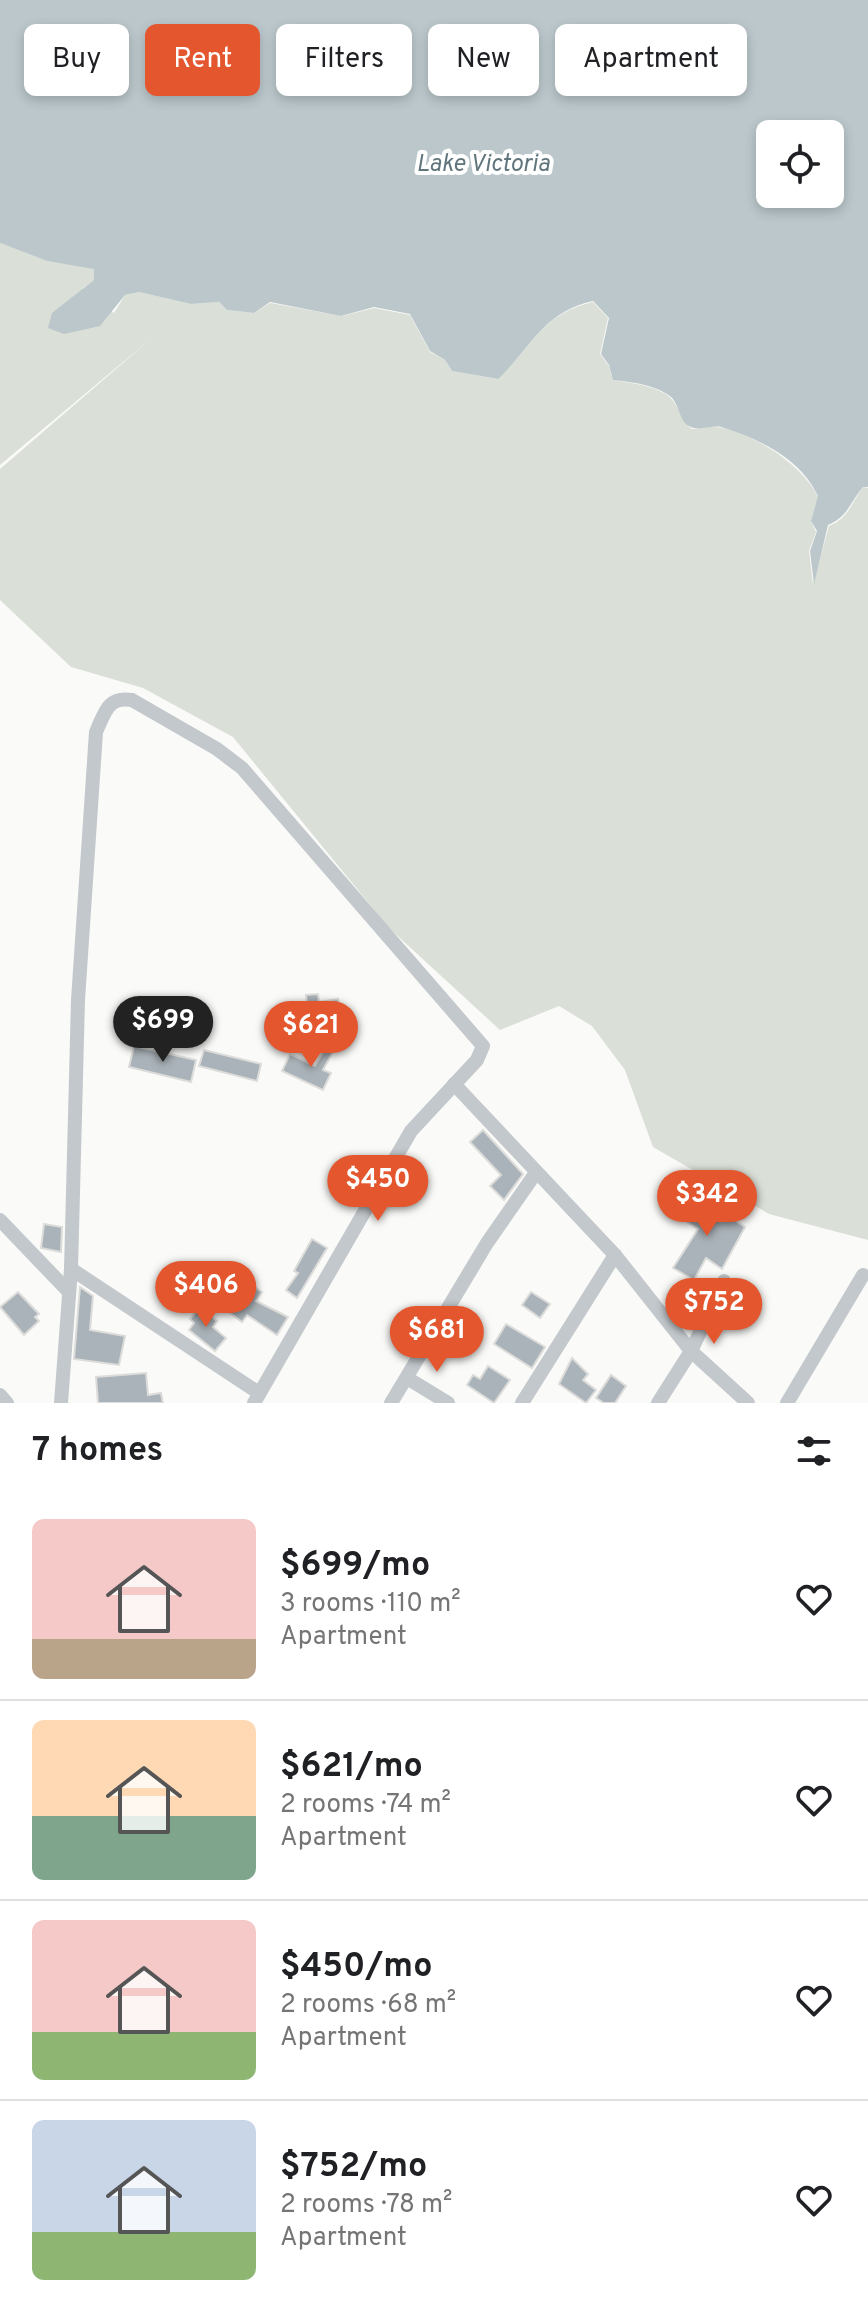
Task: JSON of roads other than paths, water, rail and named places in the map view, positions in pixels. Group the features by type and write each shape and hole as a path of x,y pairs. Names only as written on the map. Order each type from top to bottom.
{"street":[{"path":"61,1403 71,1269 78,1000 96,732 109,703 119,698 132,700 217,749 242,768 480,1041 482,1054 411,1131 256,1398 71,1269"},
{"path":"454,1084 535,1174 615,1255 691,1351 748,1403"},
{"path":"391,1403 487,1243 535,1174"},
{"path":"0,1220 69,1292"},
{"path":"522,1403 615,1255"},
{"path":"787,1403 863,1275"},
{"path":"658,1403 691,1351 724,1281"},
{"path":"407,1378 448,1403"},
{"path":"0,1395 7,1403"}],"water":[{"name":"Lake Victoria","path":"0,0 868,0 868,487 863,487 844,513 828,525 814,584 810,551 817,531 811,521 818,496 811,483 790,461 764,444 721,427 691,427 684,422 674,400 665,393 644,385 613,380 609,365 601,354 609,318 593,301 576,306 550,322 498,379 452,371 445,360 430,351 410,314 374,307 341,316 270,302 254,313 227,310 219,302 191,304 139,292 125,295 100,326 64,334 48,328 52,313 94,280 94,269 47,261 0,243"}]}
